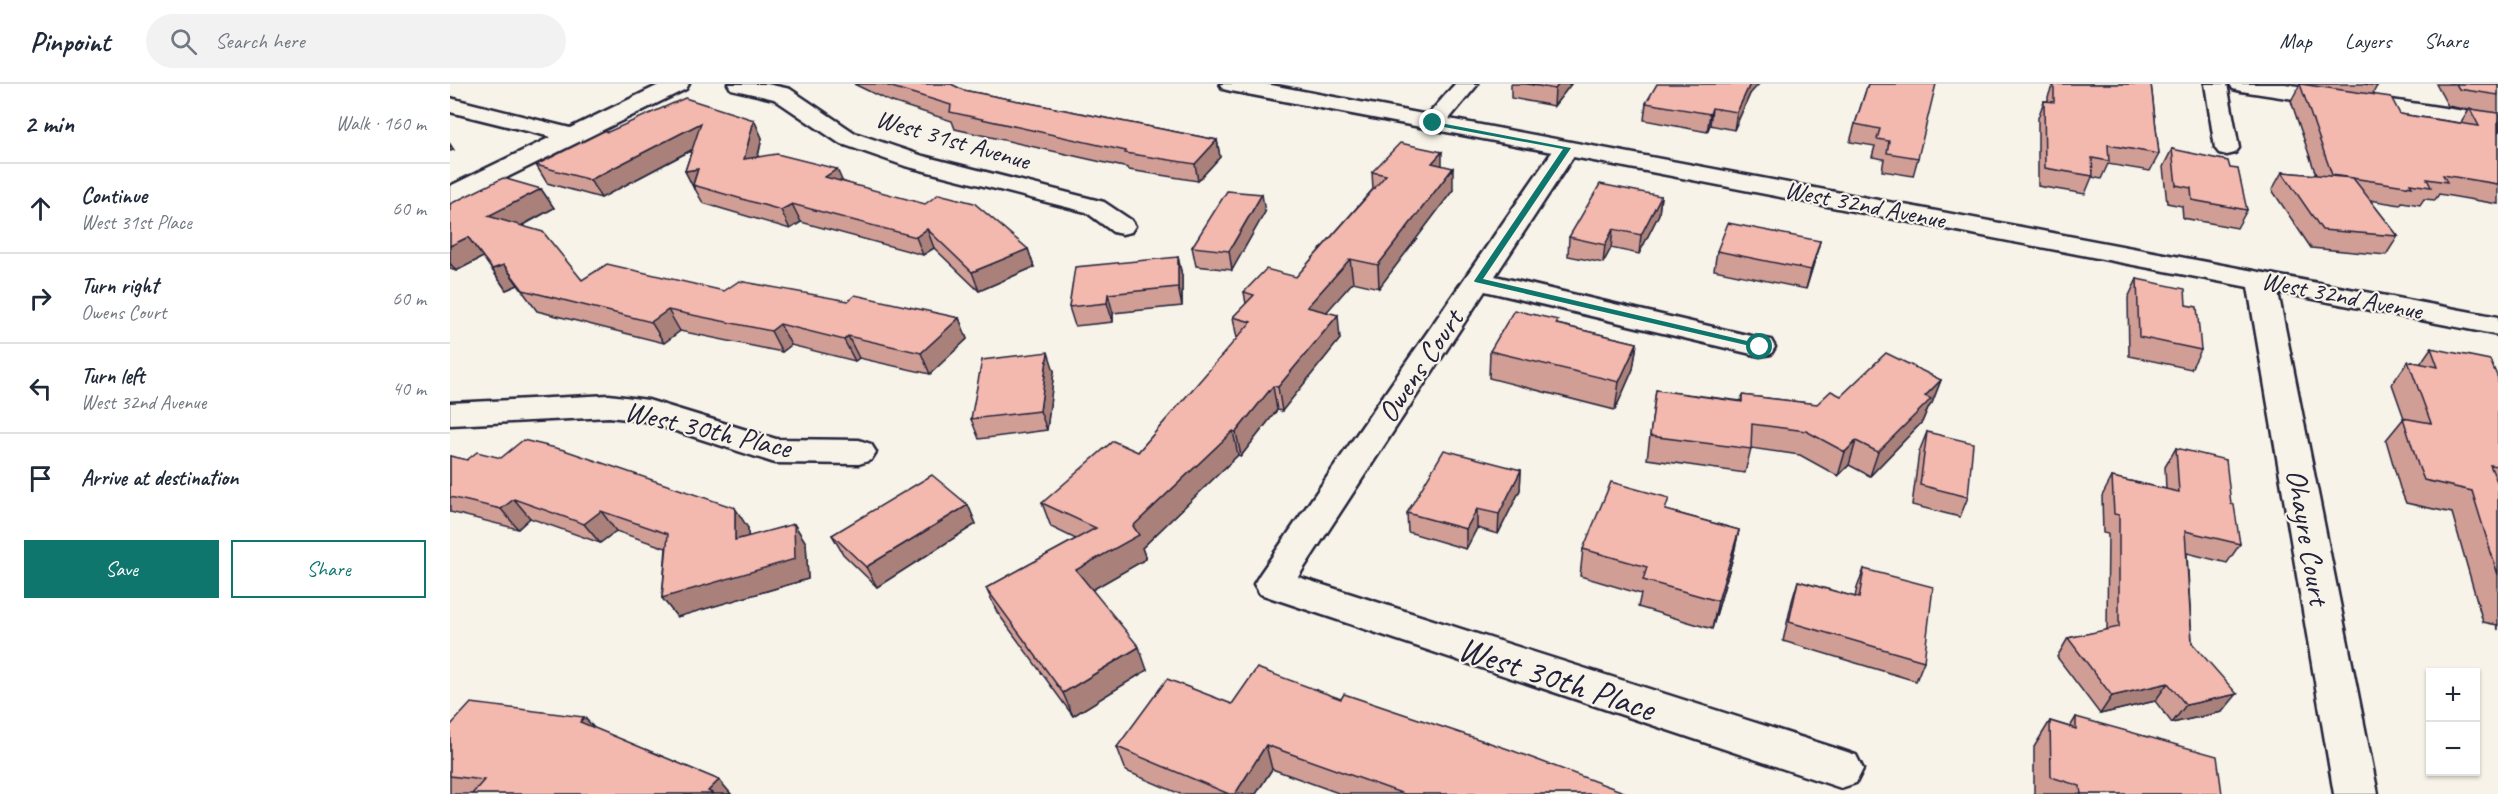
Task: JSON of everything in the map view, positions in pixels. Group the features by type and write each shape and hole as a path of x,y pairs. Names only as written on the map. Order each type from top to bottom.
{"street":[{"path":"450,196 678,84"},
{"name":"West 31st Avenue","path":"739,84 782,94 847,138 914,161 1095,207 1122,226"},
{"name":"West 32nd Avenue","path":"1231,84 2498,326"},
{"path":"1433,123 1467,84"},
{"path":"2216,84 2227,148"},
{"path":"2241,84 2498,123"},
{"path":"450,105 573,136"},
{"name":"Owens Court","path":"1273,584 1567,148"},
{"name":"Ohayre Court","path":"2261,279 2356,794"},
{"path":"1478,281 1760,347"},
{"name":"West 30th Place","path":"450,414 609,406 648,411 775,451 859,452"},
{"name":"West 30th Place","path":"1273,584 1841,770"}],"building":[{"path":"882,84 951,84 963,90 1217,140 1195,164 1125,153 1126,151 950,112 951,105"},
{"path":"1527,84 1559,84 1555,89"},
{"path":"1657,84 1750,84 1737,112 1712,108 1710,114 1646,103"},
{"path":"1868,84 1936,84 1918,158 1887,153 1889,141 1877,139 1880,129 1855,124"},
{"path":"2054,84 2151,84 2159,154 2108,145 2109,161 2092,158 2093,176 2045,168 2044,101 2054,102"},
{"path":"2300,84 2391,97 2400,114 2479,126 2470,109 2498,113 2498,184 2443,175 2447,182 2427,179 2431,187 2410,184 2412,187 2332,175"},
{"path":"2456,84 2498,84 2498,95 2459,89"},
{"path":"685,98 754,120 744,159 777,154 837,169 825,177 925,204 939,194 974,203 1028,249 972,272 927,229 916,237 792,204 781,210 693,185 698,169 685,171 701,123 590,180 536,165 604,131 608,132"},
{"path":"1400,143 1442,152 1432,163 1453,168 1378,265 1350,259 1307,307 1338,315 1278,387 1273,386 1236,432 1233,431 1133,526 1139,535 1076,570 1139,647 1063,693 986,588 1096,528 1042,503 1113,441 1138,452 1251,322 1233,317 1254,295 1244,292 1266,269 1296,277 1386,175 1372,172"},
{"path":"2172,149 2228,161 2230,168 2238,169 2247,210 2192,200 2191,188 2176,185"},
{"path":"2282,172 2353,178 2398,236 2322,230"},
{"path":"503,178 541,189 488,216 543,232 582,280 607,264 724,291 739,281 848,301 855,295 959,318 921,353 848,336 844,340 780,324 771,331 668,310 651,322 523,290 504,265 492,269 468,237 450,246 450,204"},
{"path":"1600,184 1661,196 1641,235 1613,229 1605,245 1569,237"},
{"path":"1227,191 1262,194 1229,251 1192,247"},
{"path":"1728,223 1820,241 1811,270 1717,251"},
{"path":"1178,257 1178,287 1108,294 1107,303 1069,307 1075,267"},
{"path":"2137,279 2185,289 2186,305 2197,307 2201,350 2139,337"},
{"path":"1514,310 1558,320 1556,324 1637,343 1619,382 1490,351"},
{"path":"2431,348 2490,360 2498,378 2498,466 2490,465 2498,484 2498,575 2472,491 2424,480 2403,418 2431,423 2408,361 2438,367"},
{"path":"1048,352 1040,411 971,419 982,360"},
{"path":"1886,353 1941,380 1925,396 1931,399 1878,452 1856,441 1845,452 1806,431 1752,424 1751,449 1650,436 1656,390 1742,402 1742,395 1817,404 1831,391 1841,396"},
{"path":"1927,432 1973,443 1968,497 1920,485"},
{"path":"523,440 564,450 735,508 735,540 794,524 795,559 662,598 668,534 601,511 584,524 514,499 501,509 450,497 450,456 467,460 477,452 501,458"},
{"path":"2176,448 2226,460 2231,504 2234,505 2240,544 2185,531 2192,643 2237,694 2186,705 2168,683 2112,696 2068,638 2119,627 2119,515 2114,514 2112,477 2179,492"},
{"path":"1444,450 1521,470 1499,514 1477,509 1466,529 1407,513"},
{"path":"932,475 968,505 866,567 832,535"},
{"path":"1611,482 1669,498 1665,510 1739,530 1718,601 1643,580 1647,567 1583,549"},
{"path":"1864,569 1933,587 1924,661 1789,622 1798,581 1859,598"},
{"path":"1257,668 1341,699 1344,694 1508,749 1629,794 1404,794 1266,745 1235,794 1229,794 1117,747 1167,679 1232,704"},
{"path":"471,703 584,717 580,722 719,780 708,791 714,794 472,794 484,780 450,776 450,726"},
{"path":"2076,717 2217,756 2222,794 2081,794 2080,786 2051,777 2050,721 2076,729"}],"route":[{"path":"1433,123 1567,148 1478,281 1760,347"}]}
